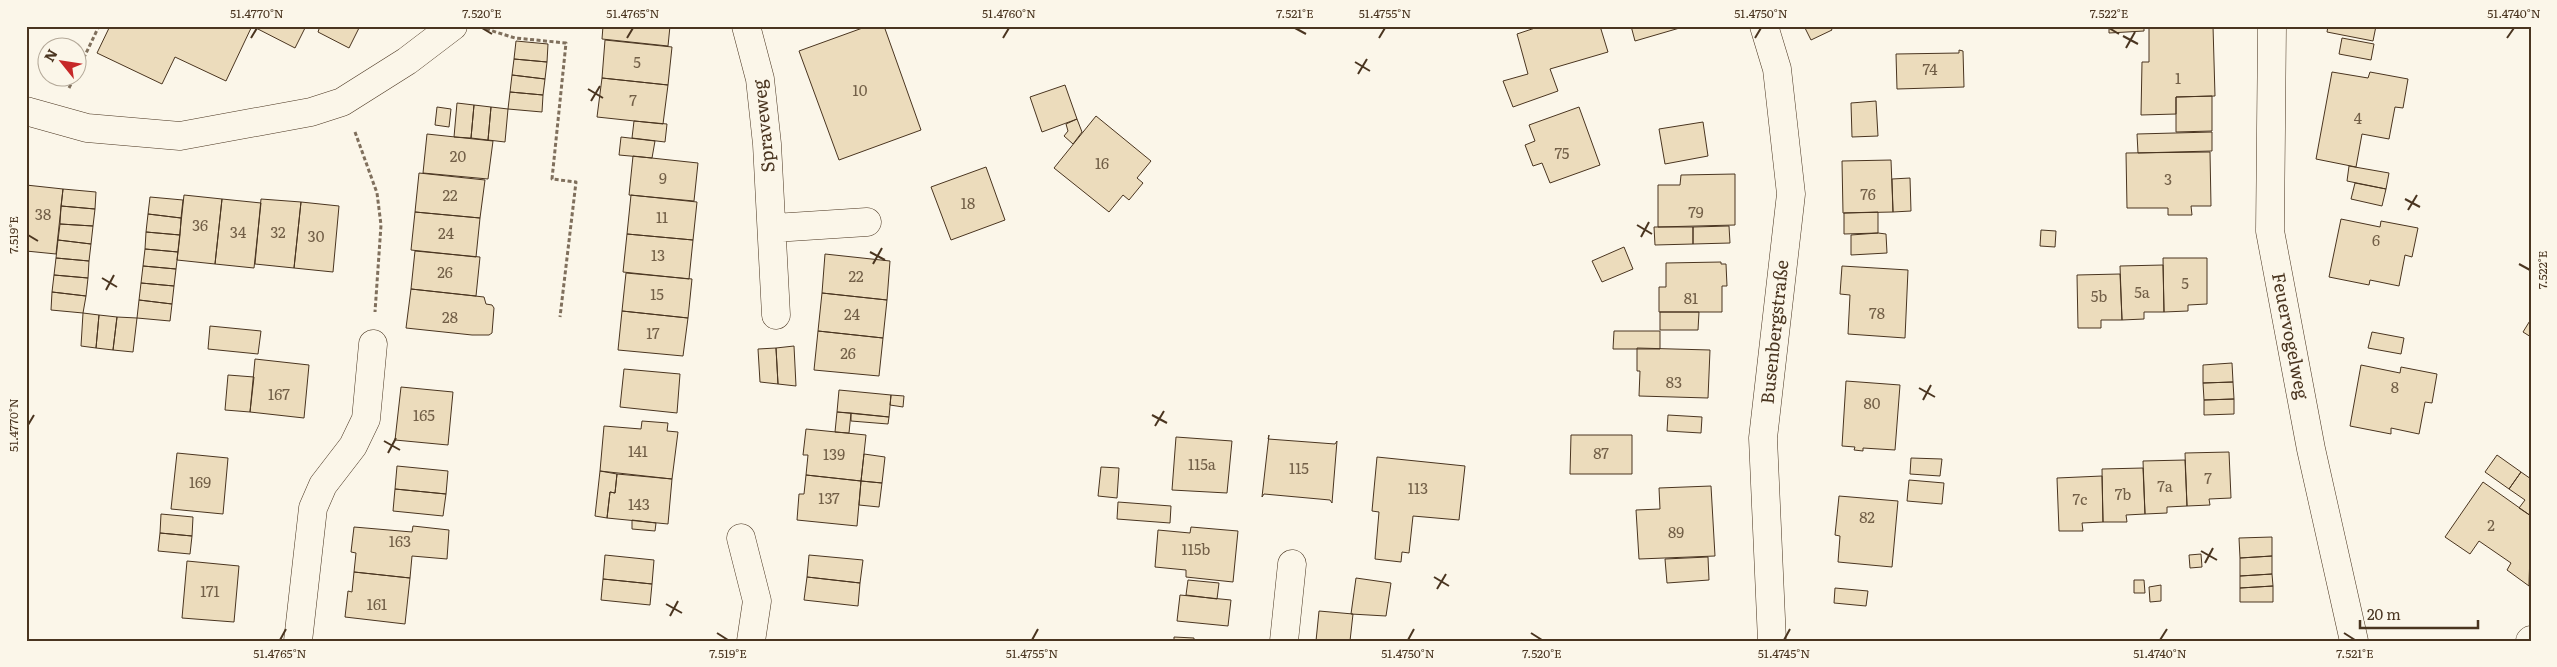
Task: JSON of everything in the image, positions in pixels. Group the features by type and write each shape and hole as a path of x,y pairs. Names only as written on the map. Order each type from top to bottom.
{"street":[{"path":"26,111 87,128 180,136 311,112 342,102 407,61 453,26"},
{"name":"Spraveweg","path":"746,26 760,79 774,228 776,315"},
{"name":"Busenbergstraße","path":"1764,26 1776,69 1791,194 1763,438 1772,641"},
{"name":"Feuervogelweg","path":"2272,26 2270,231 2311,449 2354,641"},
{"path":"774,228 867,222"},
{"path":"298,641 313,508 323,486 354,446 366,419 372,344"},
{"path":"741,538 757,601 751,641"},
{"path":"1284,641 1292,564"}],"path":[{"path":"88,49 99,26"},
{"path":"484,28 515,38 566,43 552,179 576,182 560,317"},
{"path":"342,102 366,157 377,193 380,217 372,344"}],"building":[{"path":"110,26 252,26 226,81 175,57 162,84 97,53"},
{"path":"252,26 306,26 295,48"},
{"path":"320,26 360,26 349,48 318,32"},
{"path":"603,26 670,26 668,46 602,39"},
{"path":"868,26 884,26 921,130 839,160 799,51"},
{"path":"1541,26 1600,26 1608,52 1550,69 1558,91 1513,107 1503,81 1528,74 1517,34"},
{"path":"1631,26 1682,26 1683,27 1635,41"},
{"path":"1804,26 1830,26 1832,30 1811,40"},
{"path":"2109,26 2144,26 2144,31 2109,33"},
{"path":"2149,26 2213,26 2215,96 2176,97 2176,114 2141,115 2142,62 2149,62"},
{"path":"2328,26 2376,26 2373,41 2327,32"},
{"path":"2342,38 2374,44 2371,60 2339,54"},
{"path":"605,40 672,47 668,85 602,78"},
{"path":"516,41 548,44 547,62 514,59"},
{"path":"1959,50 1963,51 1964,87 1897,89 1896,54 1959,53"},
{"path":"514,59 547,62 545,79 512,75"},
{"path":"2332,72 2368,78 2370,72 2408,79 2403,108 2395,107 2389,139 2362,134 2356,167 2316,159"},
{"path":"512,75 545,79 543,95 510,92"},
{"path":"602,78 668,85 663,124 597,117"},
{"path":"1065,85 1077,119 1042,132 1030,97"},
{"path":"510,92 543,95 542,112 508,109"},
{"path":"2212,96 2212,131 2176,132 2176,97"},
{"path":"1876,101 1878,136 1852,137 1851,103"},
{"path":"457,103 474,105 471,138 454,137"},
{"path":"474,105 491,107 488,140 471,138"},
{"path":"437,107 451,109 449,127 435,125"},
{"path":"491,107 508,109 505,142 488,140"},
{"path":"1579,107 1600,165 1550,183 1542,163 1533,166 1525,145 1535,141 1529,125"},
{"path":"1096,116 1151,161 1137,178 1143,183 1129,200 1123,195 1109,212 1054,168"},
{"path":"1077,119 1082,132 1073,144 1064,136 1068,131 1066,124"},
{"path":"634,121 667,124 665,142 632,138"},
{"path":"1703,122 1708,156 1665,164 1659,129"},
{"path":"2212,132 2212,151 2138,153 2137,134"},
{"path":"427,134 493,141 488,179 423,173"},
{"path":"621,137 655,141 652,158 619,155"},
{"path":"2210,152 2211,206 2191,206 2192,215 2168,215 2168,208 2127,208 2126,153"},
{"path":"633,156 698,163 694,201 629,195"},
{"path":"1891,160 1893,212 1843,213 1842,161"},
{"path":"2349,166 2389,173 2386,189 2347,181"},
{"path":"986,167 1005,220 951,240 931,187"},
{"path":"419,173 485,180 480,218 415,212"},
{"path":"1735,174 1735,225 1658,227 1658,185 1680,185 1681,175"},
{"path":"1910,178 1911,211 1893,212 1892,179"},
{"path":"2355,183 2386,189 2382,206 2351,199"},
{"path":"26,185 63,189 56,254 26,251"},
{"path":"63,189 96,192 95,209 61,206"},
{"path":"184,195 222,199 215,264 177,260"},
{"path":"631,195 697,202 693,240 627,234"},
{"path":"150,197 183,200 181,218 148,214"},
{"path":"222,199 261,203 254,268 215,264"},
{"path":"261,199 301,202 294,268 255,264"},
{"path":"301,202 339,206 333,272 294,268"},
{"path":"61,206 95,209 93,226 60,224"},
{"path":"415,212 480,218 476,257 411,250"},
{"path":"1878,212 1878,233 1844,234 1844,213"},
{"path":"148,214 181,218 180,235 146,232"},
{"path":"2341,219 2380,227 2381,221 2418,228 2412,257 2405,255 2399,286 2370,280 2369,285 2329,277"},
{"path":"60,224 93,226 91,244 58,240"},
{"path":"1729,226 1730,243 1693,244 1693,227"},
{"path":"1654,227 1693,227 1693,244 1655,245"},
{"path":"2041,230 2056,231 2055,247 2040,246"},
{"path":"146,232 180,235 178,252 145,249"},
{"path":"627,234 693,240 689,279 623,272"},
{"path":"1886,234 1887,253 1851,255 1851,235"},
{"path":"58,240 91,244 89,261 56,258"},
{"path":"1624,247 1633,269 1602,282 1592,261"},
{"path":"145,249 178,252 176,269 143,266"},
{"path":"415,251 480,257 476,296 411,289"},
{"path":"825,254 890,261 887,300 822,293"},
{"path":"56,258 89,261 88,278 54,275"},
{"path":"2163,258 2207,258 2207,304 2188,305 2188,311 2164,312"},
{"path":"1721,262 1721,264 1726,264 1727,286 1722,286 1722,312 1659,312 1659,287 1666,287 1666,263"},
{"path":"2163,265 2164,312 2144,312 2144,319 2122,320 2120,266"},
{"path":"143,266 176,269 174,286 141,283"},
{"path":"1842,266 1908,270 1905,338 1848,334 1850,295 1840,294"},
{"path":"626,273 692,279 688,318 622,311"},
{"path":"2120,274 2122,320 2101,320 2101,328 2078,328 2077,275"},
{"path":"54,275 88,278 86,296 52,292"},
{"path":"141,283 174,286 172,304 139,300"},
{"path":"411,289 484,297 486,304 492,305 494,308 492,333 489,335 472,335 406,328"},
{"path":"52,292 86,296 83,313 51,310"},
{"path":"822,293 887,300 883,338 818,331"},
{"path":"139,300 172,304 170,321 137,318"},
{"path":"622,311 688,318 683,356 618,350"},
{"path":"1660,312 1699,312 1698,330 1660,330"},
{"path":"83,313 99,315 96,348 81,346"},
{"path":"99,315 117,317 113,350 96,348"},
{"path":"117,317 137,318 133,352 113,350"},
{"path":"2531,319 2531,337 2523,332"},
{"path":"210,326 261,331 258,354 208,349"},
{"path":"818,331 883,338 879,376 814,370"},
{"path":"1614,331 1660,331 1660,349 1613,349"},
{"path":"2372,332 2404,338 2401,354 2368,348"},
{"path":"794,346 796,386 778,384 776,348"},
{"path":"776,348 778,384 760,382 758,349"},
{"path":"1637,348 1710,350 1708,398 1639,396 1640,371 1637,371"},
{"path":"255,359 309,365 304,418 250,412"},
{"path":"2232,363 2233,382 2203,383 2203,365"},
{"path":"2361,365 2400,373 2401,367 2437,374 2432,403 2425,402 2419,434 2391,428 2391,434 2350,426"},
{"path":"624,369 680,374 677,413 620,407"},
{"path":"228,375 254,377 250,412 225,410"},
{"path":"1846,381 1900,385 1895,450 1863,448 1863,451 1854,450 1855,447 1842,446"},
{"path":"2233,382 2234,399 2204,400 2203,383"},
{"path":"401,387 453,392 448,445 395,440"},
{"path":"839,390 891,395 889,417 837,412"},
{"path":"891,395 904,396 903,407 890,405"},
{"path":"2234,399 2234,414 2204,415 2204,400"},
{"path":"837,412 851,413 849,433 835,432"},
{"path":"851,413 889,417 888,424 851,421"},
{"path":"1668,415 1702,417 1701,433 1667,431"},
{"path":"642,421 668,423 667,431 678,432 672,479 600,471 604,426 641,429"},
{"path":"806,429 866,435 861,481 806,475 808,455 803,455"},
{"path":"1571,435 1632,435 1632,474 1570,474"},
{"path":"1176,437 1232,441 1227,493 1172,490"},
{"path":"1269,439 1335,444 1337,441 1332,503 1330,500 1264,494 1262,497"},
{"path":"2229,452 2231,498 2209,499 2210,505 2187,506 2185,453"},
{"path":"177,453 228,458 223,514 171,509"},
{"path":"864,454 885,457 882,483 861,481"},
{"path":"2497,455 2521,472 2509,489 2485,472"},
{"path":"1377,457 1465,466 1459,520 1413,516 1409,553 1402,552 1401,562 1375,559 1379,512 1372,511"},
{"path":"1911,458 1942,459 1940,476 1910,474"},
{"path":"2185,460 2187,506 2167,507 2167,513 2145,514 2143,461"},
{"path":"397,466 448,471 446,494 395,489"},
{"path":"1101,467 1119,468 1117,498 1098,496"},
{"path":"2143,468 2145,514 2126,515 2127,522 2103,522 2102,469"},
{"path":"600,471 617,474 615,493 610,492 607,518 595,516"},
{"path":"2521,472 2531,479 2531,516 2519,508 2525,500 2509,489"},
{"path":"617,474 672,479 668,524 607,518 610,492 615,493"},
{"path":"806,475 861,481 857,526 797,520 799,494 804,494"},
{"path":"2102,476 2103,522 2082,523 2083,531 2059,531 2057,478"},
{"path":"1909,480 1944,483 1942,504 1907,501"},
{"path":"861,481 882,483 879,507 859,505"},
{"path":"2483,482 2531,516 2529,586 2507,570 2511,563 2479,541 2470,554 2445,537"},
{"path":"1711,486 1715,556 1639,559 1636,510 1660,509 1659,488"},
{"path":"395,489 446,494 443,516 393,511"},
{"path":"1839,496 1898,501 1892,567 1838,562 1840,536 1835,535"},
{"path":"1118,502 1171,506 1170,523 1117,519"},
{"path":"161,514 193,517 192,536 160,533"},
{"path":"632,520 656,523 655,531 632,529"},
{"path":"413,526 449,530 447,559 412,556 410,578 354,572 356,553 351,552 354,527 412,532"},
{"path":"1191,527 1238,531 1233,582 1186,577 1186,570 1155,567 1158,530 1190,533"},
{"path":"160,533 192,536 190,554 158,551"},
{"path":"2272,537 2272,556 2240,558 2239,538"},
{"path":"2201,554 2202,567 2190,568 2189,555"},
{"path":"605,555 654,560 652,584 603,579"},
{"path":"809,555 863,560 860,583 807,577"},
{"path":"2272,556 2272,574 2240,576 2240,558"},
{"path":"1708,557 1709,580 1667,583 1665,559"},
{"path":"187,561 239,566 234,622 182,618"},
{"path":"354,572 410,578 405,624 345,617 348,591 352,592"},
{"path":"2272,574 2273,586 2240,588 2240,576"},
{"path":"807,577 860,583 858,606 804,600"},
{"path":"1356,578 1391,583 1386,616 1351,614"},
{"path":"603,579 652,584 650,605 601,600"},
{"path":"1188,580 1219,583 1217,599 1186,595"},
{"path":"2134,580 2144,580 2145,593 2134,593"},
{"path":"2161,585 2161,601 2150,602 2149,587"},
{"path":"2273,586 2273,602 2240,602 2240,588"},
{"path":"1835,588 1868,591 1866,606 1834,603"},
{"path":"1180,595 1231,600 1228,626 1177,621"},
{"path":"1319,611 1353,614 1350,641 1316,641"},
{"path":"1174,637 1194,638 1194,641 1174,641"}]}
